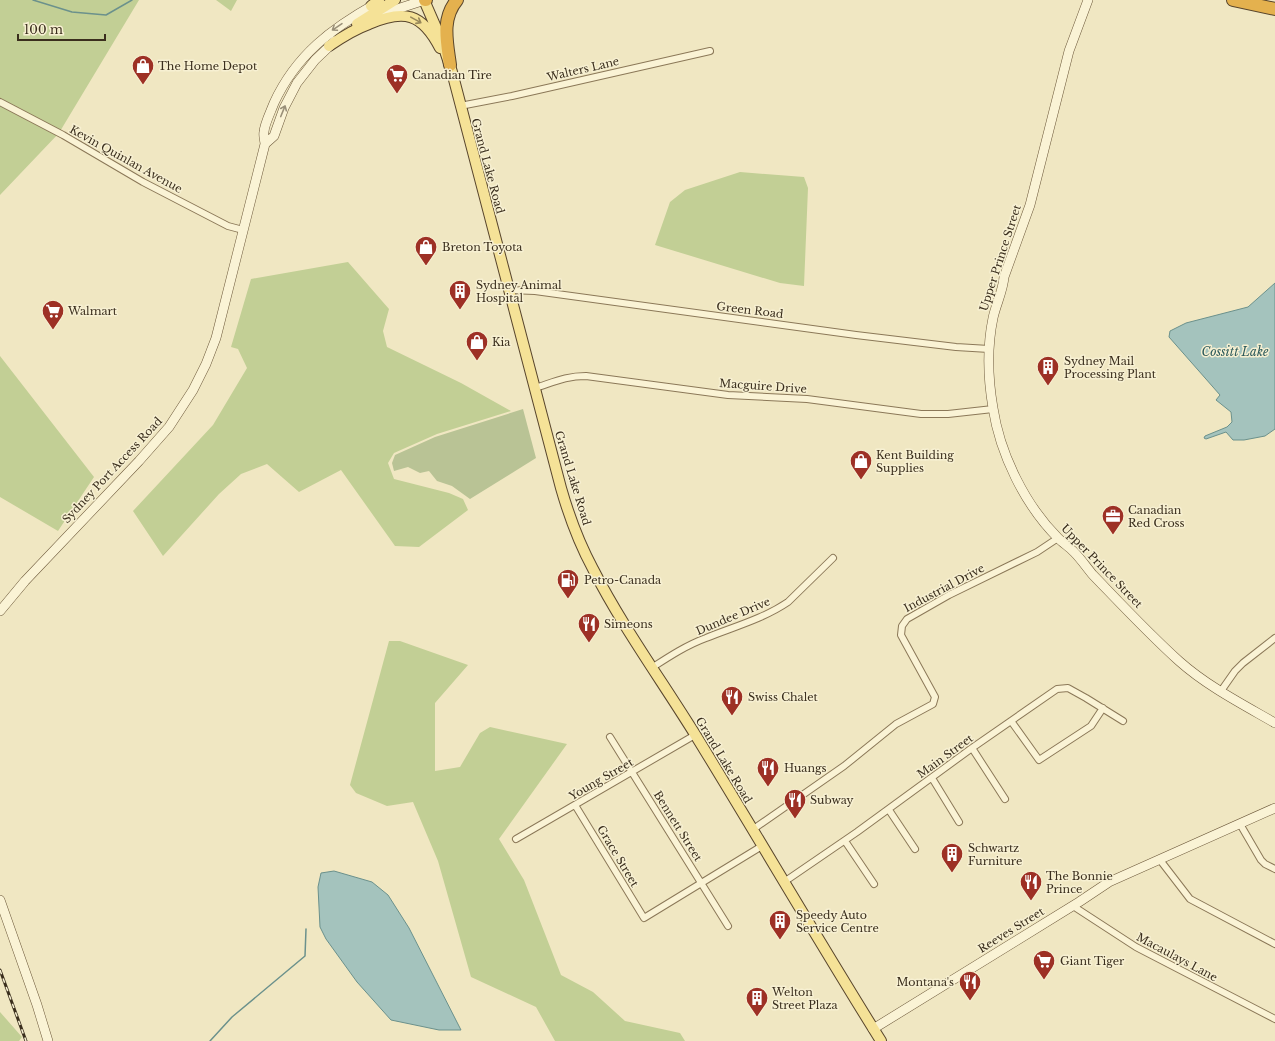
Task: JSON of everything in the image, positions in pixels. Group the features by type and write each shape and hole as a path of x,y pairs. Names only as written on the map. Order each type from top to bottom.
{"highway":[{"path":"450,65 446,23 451,8 457,0"},
{"path":"1233,0 1275,9"}],"main road":[{"path":"329,46 351,28 394,0"},
{"name":"Grand Lake Road","path":"425,0 450,65 568,513 592,569 612,604 695,735 881,1041"},
{"path":"329,46 347,34 381,19 395,16 409,16 422,23 428,29 438,43 450,65"}],"street":[{"name":"Sydney Port Access Road","path":"0,611 30,576 149,450 186,402 200,377 213,344 265,144 264,132 273,106 284,84 298,64 313,47 330,32 382,0"},
{"name":"Sydney Port Access Road","path":"265,144 274,136 284,108 297,83 309,67 329,46 349,31 369,20 384,13 425,0"},
{"name":"Upper Prince Street","path":"1088,0 1069,51 1030,205 1004,277 1004,286 993,319 989,349 993,409 1004,451 1012,471 1033,506 1058,538 1074,552 1092,574 1179,660 1238,702 1275,722"},
{"name":"Walters Lane","path":"460,106 512,96 710,51"},
{"name":"Kevin Quinlan Avenue","path":"0,102 63,135 143,182 228,226 243,230"},
{"name":"Green Road","path":"509,290 535,291 856,335 956,347 989,349"},
{"name":"Macguire Drive","path":"535,388 557,380 575,376 586,376 728,395 807,399 921,414 948,414 993,409"},
{"name":"Industrial Drive","path":"752,830 844,766 896,724 933,704 935,697 901,635 901,629 904,621 949,595 1037,552 1058,538"},
{"name":"Dundee Drive","path":"652,667 691,644 782,606 833,558"},
{"path":"1221,691 1235,671 1243,663 1275,638"},
{"name":"Main Street","path":"784,882 889,810 972,748 1054,690 1068,688 1123,721"},
{"path":"1011,721 1039,760 1091,726 1102,708"},
{"name":"Young Street","path":"516,839 695,735"},
{"name":"Bennett Street","path":"610,737 728,926"},
{"path":"972,748 1005,799"},
{"path":"932,778 959,822"},
{"name":"Grace Street","path":"575,805 644,918 701,883"},
{"name":"Reeves Street","path":"874,1029 1073,906 1109,882 1275,808"},
{"path":"889,810 915,849"},
{"path":"1240,824 1261,860 1275,869"},
{"path":"845,841 874,884"},
{"path":"701,883 762,846"},
{"path":"1160,860 1190,899 1275,944"},
{"path":"0,900 48,1041"},
{"name":"Macaulays Lane","path":"1073,906 1136,947 1275,1019"}],"green space":[{"path":"0,0 139,0 59,133 0,195"},
{"path":"216,0 237,0 231,11"},
{"path":"740,172 804,177 808,188 804,286 780,283 655,245 670,202 685,190"},
{"path":"348,262 389,309 383,331 387,347 461,383 511,411 437,434 394,453 388,463 394,479 449,493 463,499 468,510 419,547 395,546 341,470 299,492 267,464 241,474 219,494 163,556 133,511 213,425 247,368 238,349 231,347 251,279"},
{"path":"0,356 94,477 58,531 0,497"},
{"path":"523,409 536,458 470,499 452,486 437,481 429,471 420,473 408,467 394,471 392,463 395,455 435,437"},
{"path":"389,641 400,641 468,665 435,703 435,771 460,767 480,733 490,727 567,744 499,839 524,880 561,975 593,992 625,1021 680,1033 685,1041 555,1041 536,1007 471,977 438,861 413,802 387,806 356,793 350,785"},
{"path":"0,1012 22,1037 19,1041 0,1041"}],"water":[{"name":"Cossitt Lake","path":"1275,283 1275,429 1265,436 1244,440 1233,440 1226,432 1206,439 1204,438 1205,436 1227,427 1232,422 1231,412 1216,400 1220,395 1169,337 1170,331 1186,323 1248,307"},
{"path":"334,871 372,882 388,895 409,928 461,1030 439,1030 391,1020 357,982 326,939 320,927 318,887 321,873"}],"waterway":[{"path":"33,0 72,12 106,15 132,0"},
{"path":"210,1041 232,1017 305,956 306,929"}],"railway":[{"path":"0,970 26,1041"}],"place":[{"name":"The Home Depot","path":"143,86"},
{"name":"Canadian Tire","path":"397,94"},
{"name":"Breton Toyota","path":"426,266"},
{"name":"Sydney Animal Hospital","path":"460,310"},
{"name":"Walmart","path":"53,330"},
{"name":"Kia","path":"477,362"},
{"name":"Sydney Mail Processing Plant","path":"1048,386"},
{"name":"Kent Building Supplies","path":"861,480"},
{"name":"Canadian Red Cross","path":"1113,536"},
{"name":"Petro-Canada","path":"568,600"},
{"name":"Simeons","path":"589,644"},
{"name":"Swiss Chalet","path":"732,716"},
{"name":"Huangs","path":"768,788"},
{"name":"Subway","path":"795,820"},
{"name":"Schwartz Furniture","path":"952,874"},
{"name":"The Bonnie Prince","path":"1031,902"},
{"name":"Speedy Auto Service Centre","path":"780,940"},
{"name":"Giant Tiger","path":"1044,980"},
{"name":"Montana's","path":"970,1002"},
{"name":"Welton Street Plaza","path":"757,1018"}]}
